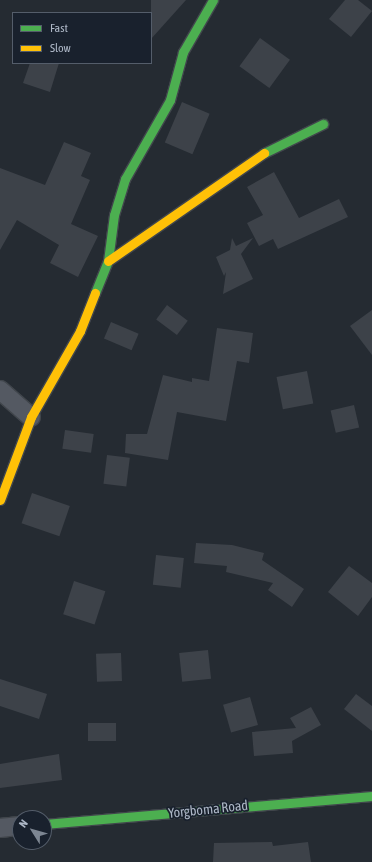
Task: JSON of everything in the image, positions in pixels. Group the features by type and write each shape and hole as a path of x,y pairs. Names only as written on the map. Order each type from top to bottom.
{"street":[{"path":"0,500 31,417 80,330 108,261 114,215 125,179 170,100 183,52 212,0"},
{"path":"108,261 252,159 323,124"},
{"path":"0,390 31,417"},
{"name":"Yorgboma Road","path":"52,823 372,796"},
{"path":"0,828 12,827"}],"building":[{"path":"151,0 186,0 152,38"},
{"path":"345,0 358,0 372,11 351,37 329,19"},
{"path":"260,38 290,60 269,88 239,66"},
{"path":"30,64 59,64 50,92 23,83"},
{"path":"182,102 210,114 192,154 165,143"},
{"path":"64,142 91,153 81,176 90,180 71,224 98,236 78,277 50,263 59,245 17,220 0,250 0,168 45,185"},
{"path":"274,172 299,218 339,199 348,217 278,249 273,239 259,246 247,223 263,215 247,187"},
{"path":"232,238 236,246 253,238 241,254 253,279 223,294 226,272 224,276 216,257 230,250"},
{"path":"167,305 188,321 177,335 156,319"},
{"path":"372,310 372,355 350,326"},
{"path":"111,322 139,334 132,350 104,339"},
{"path":"217,328 253,333 249,363 237,361 226,421 177,412 168,460 125,453 126,434 147,434 163,375 192,382 192,378 209,381"},
{"path":"307,371 313,403 283,409 277,377"},
{"path":"354,405 359,427 336,433 331,410"},
{"path":"65,430 94,434 91,453 62,449"},
{"path":"107,455 130,458 126,487 103,484"},
{"path":"32,493 70,506 59,536 22,523"},
{"path":"196,543 232,545 264,553 262,560 304,589 292,607 268,590 273,583 226,572 227,566 194,563"},
{"path":"156,555 184,558 181,588 153,585"},
{"path":"349,566 372,583 372,597 358,616 328,592"},
{"path":"74,581 105,591 95,624 63,614"},
{"path":"208,650 211,679 182,682 179,653"},
{"path":"121,653 122,681 97,682 96,654"},
{"path":"0,679 47,694 39,719 0,706"},
{"path":"356,694 372,706 372,731 344,709"},
{"path":"250,697 258,725 231,733 223,705"},
{"path":"311,707 321,725 292,741 293,753 254,756 252,732 296,728 290,718"},
{"path":"88,723 116,723 116,741 88,741"},
{"path":"59,754 62,780 0,788 0,764"},
{"path":"272,842 273,846 308,842 311,862 213,862 214,843"}],"traffic: fast":[{"path":"95,293 108,261 114,215 125,179 170,100 183,52 213,0"},
{"path":"264,153 323,124"},
{"path":"52,823 372,796"}],"traffic: slow":[{"path":"108,261 264,153"},
{"path":"0,500 31,417 80,331 95,293"}]}
